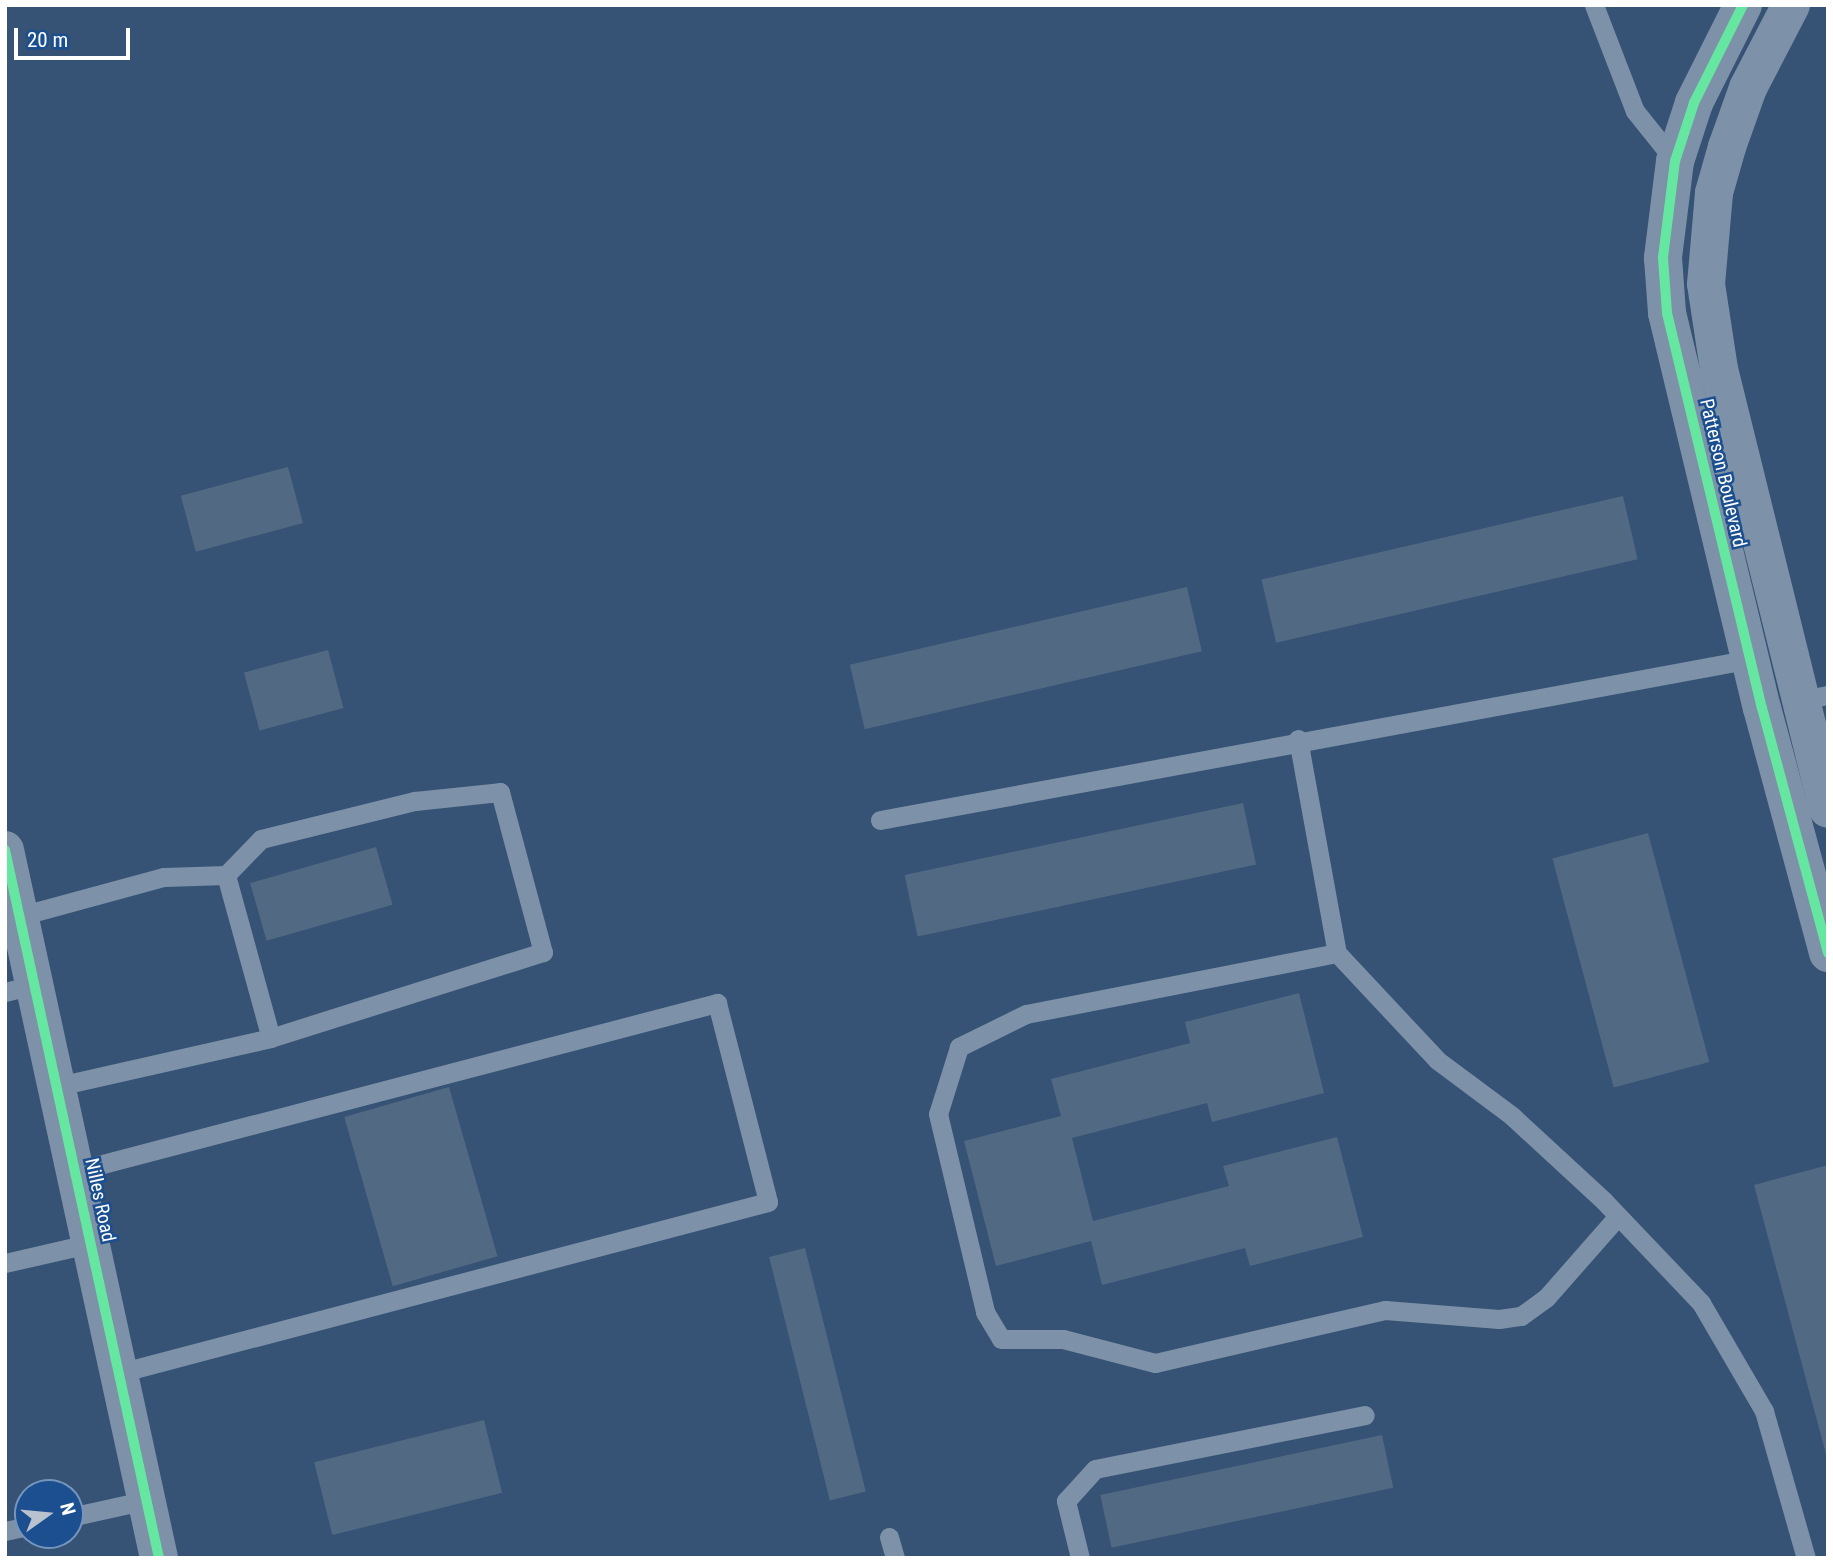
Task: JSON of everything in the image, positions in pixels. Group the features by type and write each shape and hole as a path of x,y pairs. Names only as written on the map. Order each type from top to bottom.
{"street":[{"name":"Patterson Boulevard","path":"1743,5 1694,103 1675,161 1662,258 1667,313 1762,708 1828,953"},
{"name":"Patterson Boulevard","path":"1791,5 1748,88 1727,147 1714,193 1706,284 1719,369 1788,652 1814,698 1828,809"},
{"name":"Nilles Road","path":"5,850 20,916 21,988 58,1086 159,1558"}],"lane":[{"path":"1594,5 1635,111 1675,161"},
{"path":"880,820 1298,739 1788,652"},
{"path":"1762,708 1814,698"},
{"path":"1298,739 1337,953 1437,1060 1512,1116 1618,1216 1701,1303 1763,1411 1806,1558"},
{"path":"20,916 164,877 226,874 261,839 415,801 500,792 543,952 271,1038 58,1086"},
{"path":"226,874 271,1038"},
{"path":"1337,953 1026,1014 959,1047 938,1114 985,1312 1001,1339 1063,1339 1154,1363 1385,1310 1499,1319 1521,1316 1546,1298 1618,1216"},
{"path":"76,1171 717,1003 768,1202 119,1373"},
{"path":"5,1263 92,1243"},
{"path":"1080,1558 1066,1501 1095,1469 1365,1415"},
{"path":"84,1514 147,1500"},
{"path":"889,1537 895,1558"}],"building":[{"path":"288,467 303,523 196,552 181,496"},
{"path":"1623,496 1638,559 1276,643 1262,579"},
{"path":"1187,587 1202,651 865,729 850,665"},
{"path":"328,650 344,708 259,730 244,673"},
{"path":"1243,803 1256,865 918,937 905,875"},
{"path":"1648,833 1709,1062 1614,1088 1552,859"},
{"path":"376,847 393,905 267,941 250,883"},
{"path":"1299,993 1324,1093 1212,1122 1207,1103 1072,1138 1093,1221 1229,1186 1223,1166 1337,1137 1363,1237 1250,1266 1245,1248 1102,1285 1091,1241 996,1266 964,1141 1061,1116 1051,1079 1190,1043 1185,1022"},
{"path":"449,1087 498,1256 393,1286 344,1117"},
{"path":"1828,1165 1828,1458 1827,1458 1754,1185"},
{"path":"805,1248 866,1492 830,1500 769,1257"},
{"path":"484,1420 502,1493 332,1535 314,1462"},
{"path":"1382,1435 1393,1488 1112,1548 1100,1495"}],"cycle path":[{"path":"1743,5 1694,103 1675,161 1663,258 1667,313 1762,708 1828,953"},
{"path":"5,850 159,1558"}]}
